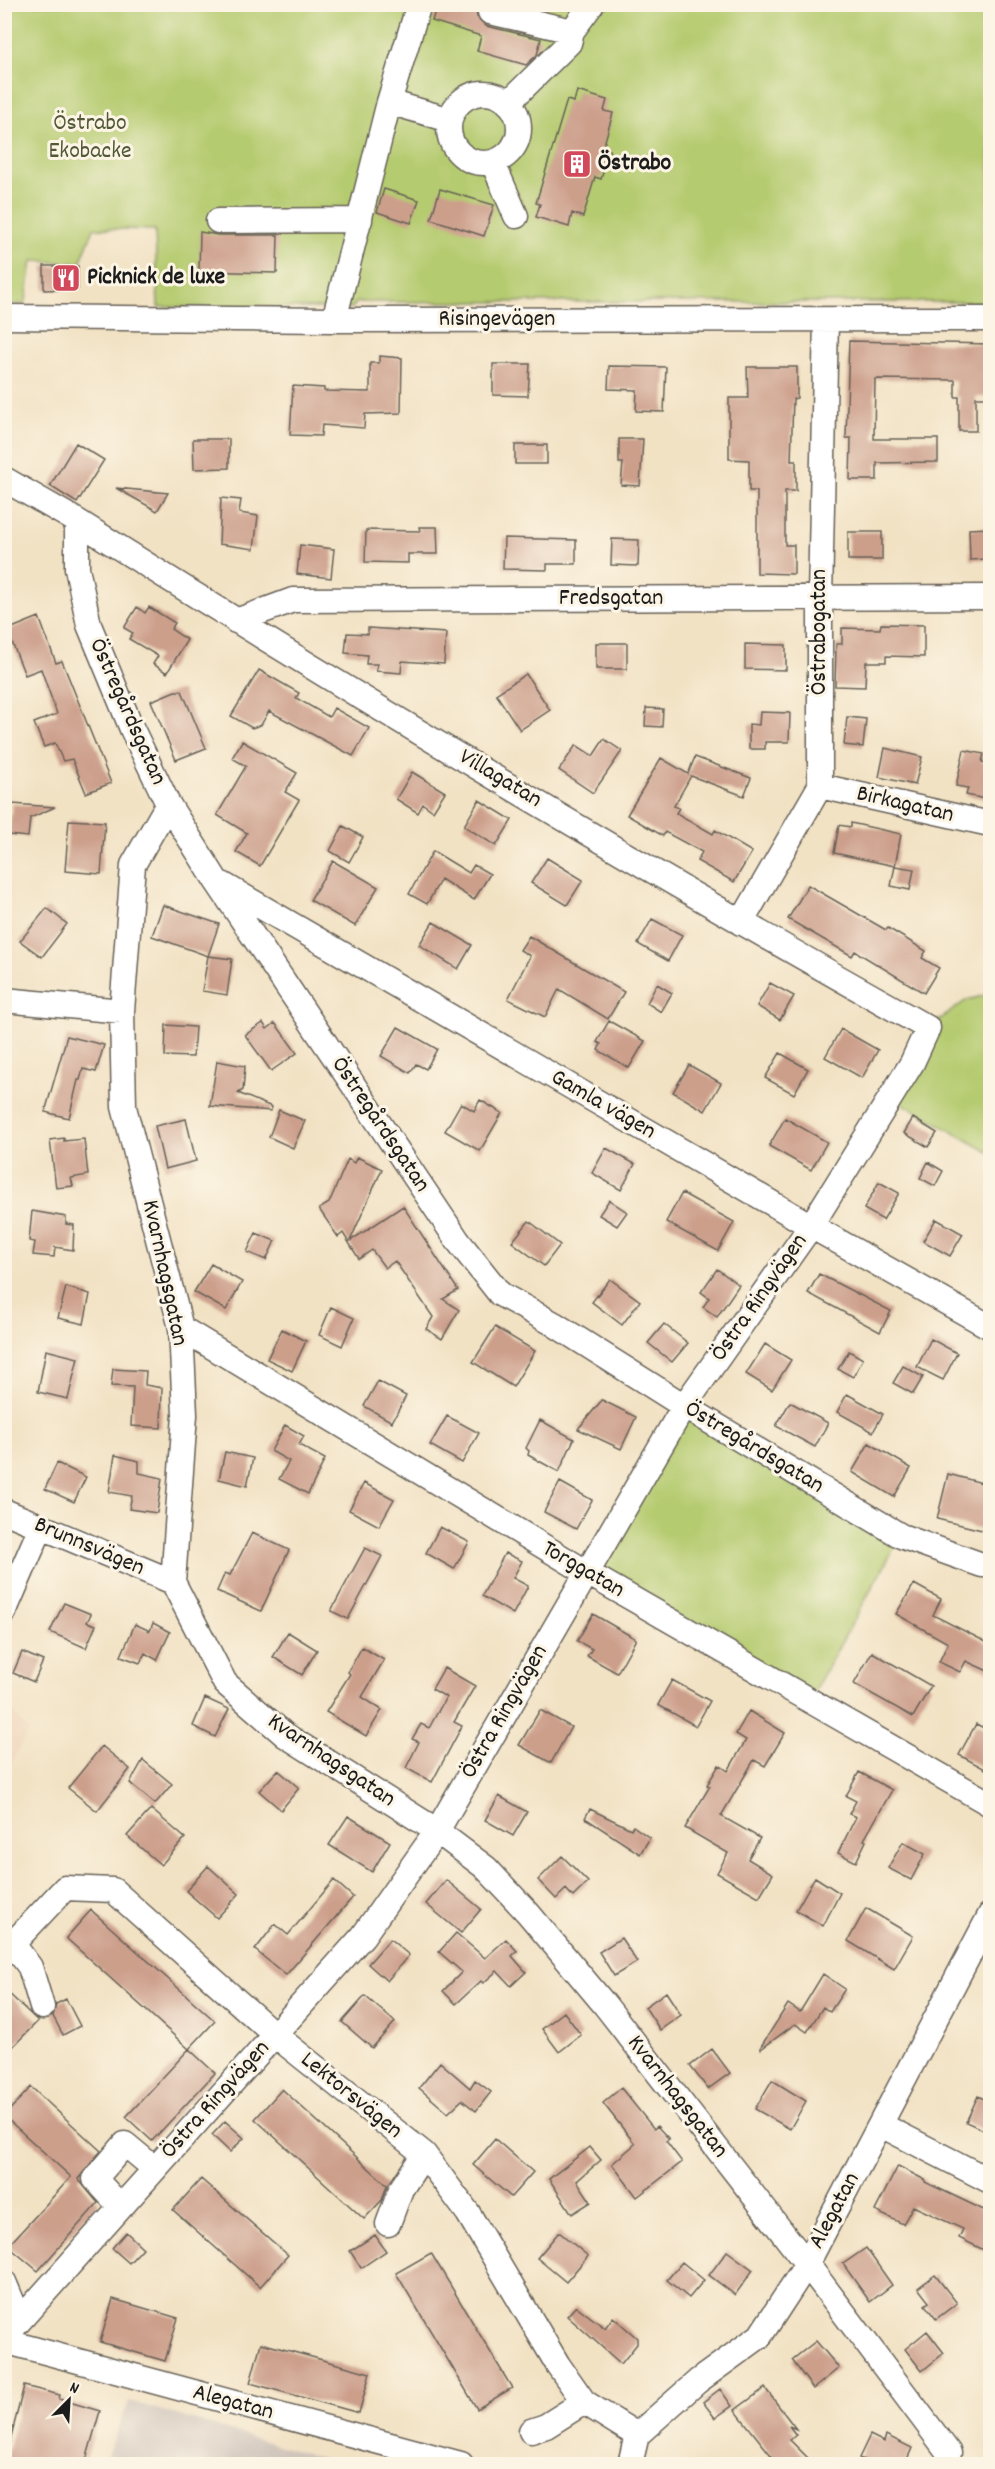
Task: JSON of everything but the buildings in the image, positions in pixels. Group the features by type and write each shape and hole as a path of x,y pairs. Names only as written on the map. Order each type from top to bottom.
{"street":[{"path":"334,320 388,102 419,4"},
{"path":"508,103 569,43 572,31 592,4"},
{"path":"490,12 572,31"},
{"path":"476,94 494,95 508,103 520,125 517,140 505,157 493,162 476,162 458,151 451,140 450,120 459,105 476,94"},
{"path":"388,102 450,120"},
{"path":"493,162 516,216"},
{"path":"218,221 360,220"},
{"name":"Risingevägen","path":"4,317 334,320 990,319"},
{"name":"Östrabogatan","path":"741,923 820,786 820,598 826,320"},
{"path":"4,479 77,521"},
{"name":"Villagatan","path":"77,521 236,621 741,923 928,1028"},
{"name":"Östregårdsgatan","path":"77,521 77,568 89,625 132,729 168,804 217,882 458,1241 500,1294 554,1324 684,1406 901,1536 982,1565 990,1565"},
{"name":"Fredsgatan","path":"236,621 293,600 990,597"},
{"name":"Birkagatan","path":"820,786 990,824"},
{"name":"Kvarnhagsgatan","path":"168,804 133,865 122,1011 124,1107 181,1328 185,1415 173,1582 225,1683 285,1735 437,1831 486,1868 528,1913 605,2005 807,2264 949,2452"},
{"name":"Gamla vägen","path":"217,882 990,1327"},
{"path":"4,1000 122,1011"},
{"name":"Östra Ringvägen","path":"10,2333 363,1936 437,1831 684,1406 811,1226 912,1063 928,1028"},
{"name":"Torggatan","path":"181,1328 586,1572 990,1804"},
{"name":"Brunnsvägen","path":"4,1511 173,1582"},
{"path":"4,1612 41,1527"},
{"name":"Lektorsvägen","path":"9,1948 65,1888 113,1890 274,2035 424,2154 468,2213 558,2365 584,2402 637,2435"},
{"name":"Alegatan","path":"637,2435 698,2381 760,2336 807,2264 990,1915"},
{"path":"9,1948 30,1967 42,2007"},
{"path":"881,2125 990,2181"},
{"path":"121,2207 95,2179 115,2154 125,2144 155,2169"},
{"path":"388,2224 401,2189 424,2154"},
{"path":"4,2282 10,2333"},
{"name":"Alegatan","path":"10,2333 461,2464"},
{"path":"531,2431 546,2426 584,2402"},
{"path":"630,2464 637,2435"}],"shaded area":[{"path":"5,1705 29,1731 5,1774"},
{"path":"129,2401 341,2464 104,2464"}],"green space":[{"name":"Östrabo Ekobacke","path":"4,5 990,5 990,302 357,302 352,308 158,307 155,230 94,228 80,263 32,261 26,301 24,304 5,304"},
{"path":"990,994 990,1153 891,1097 928,1028 967,1000"},
{"path":"684,1406 901,1536 809,1700 586,1572"}],"place":[{"name":"Östrabo","path":"577,164"},
{"name":"Picknick de luxe","path":"66,278"}]}
